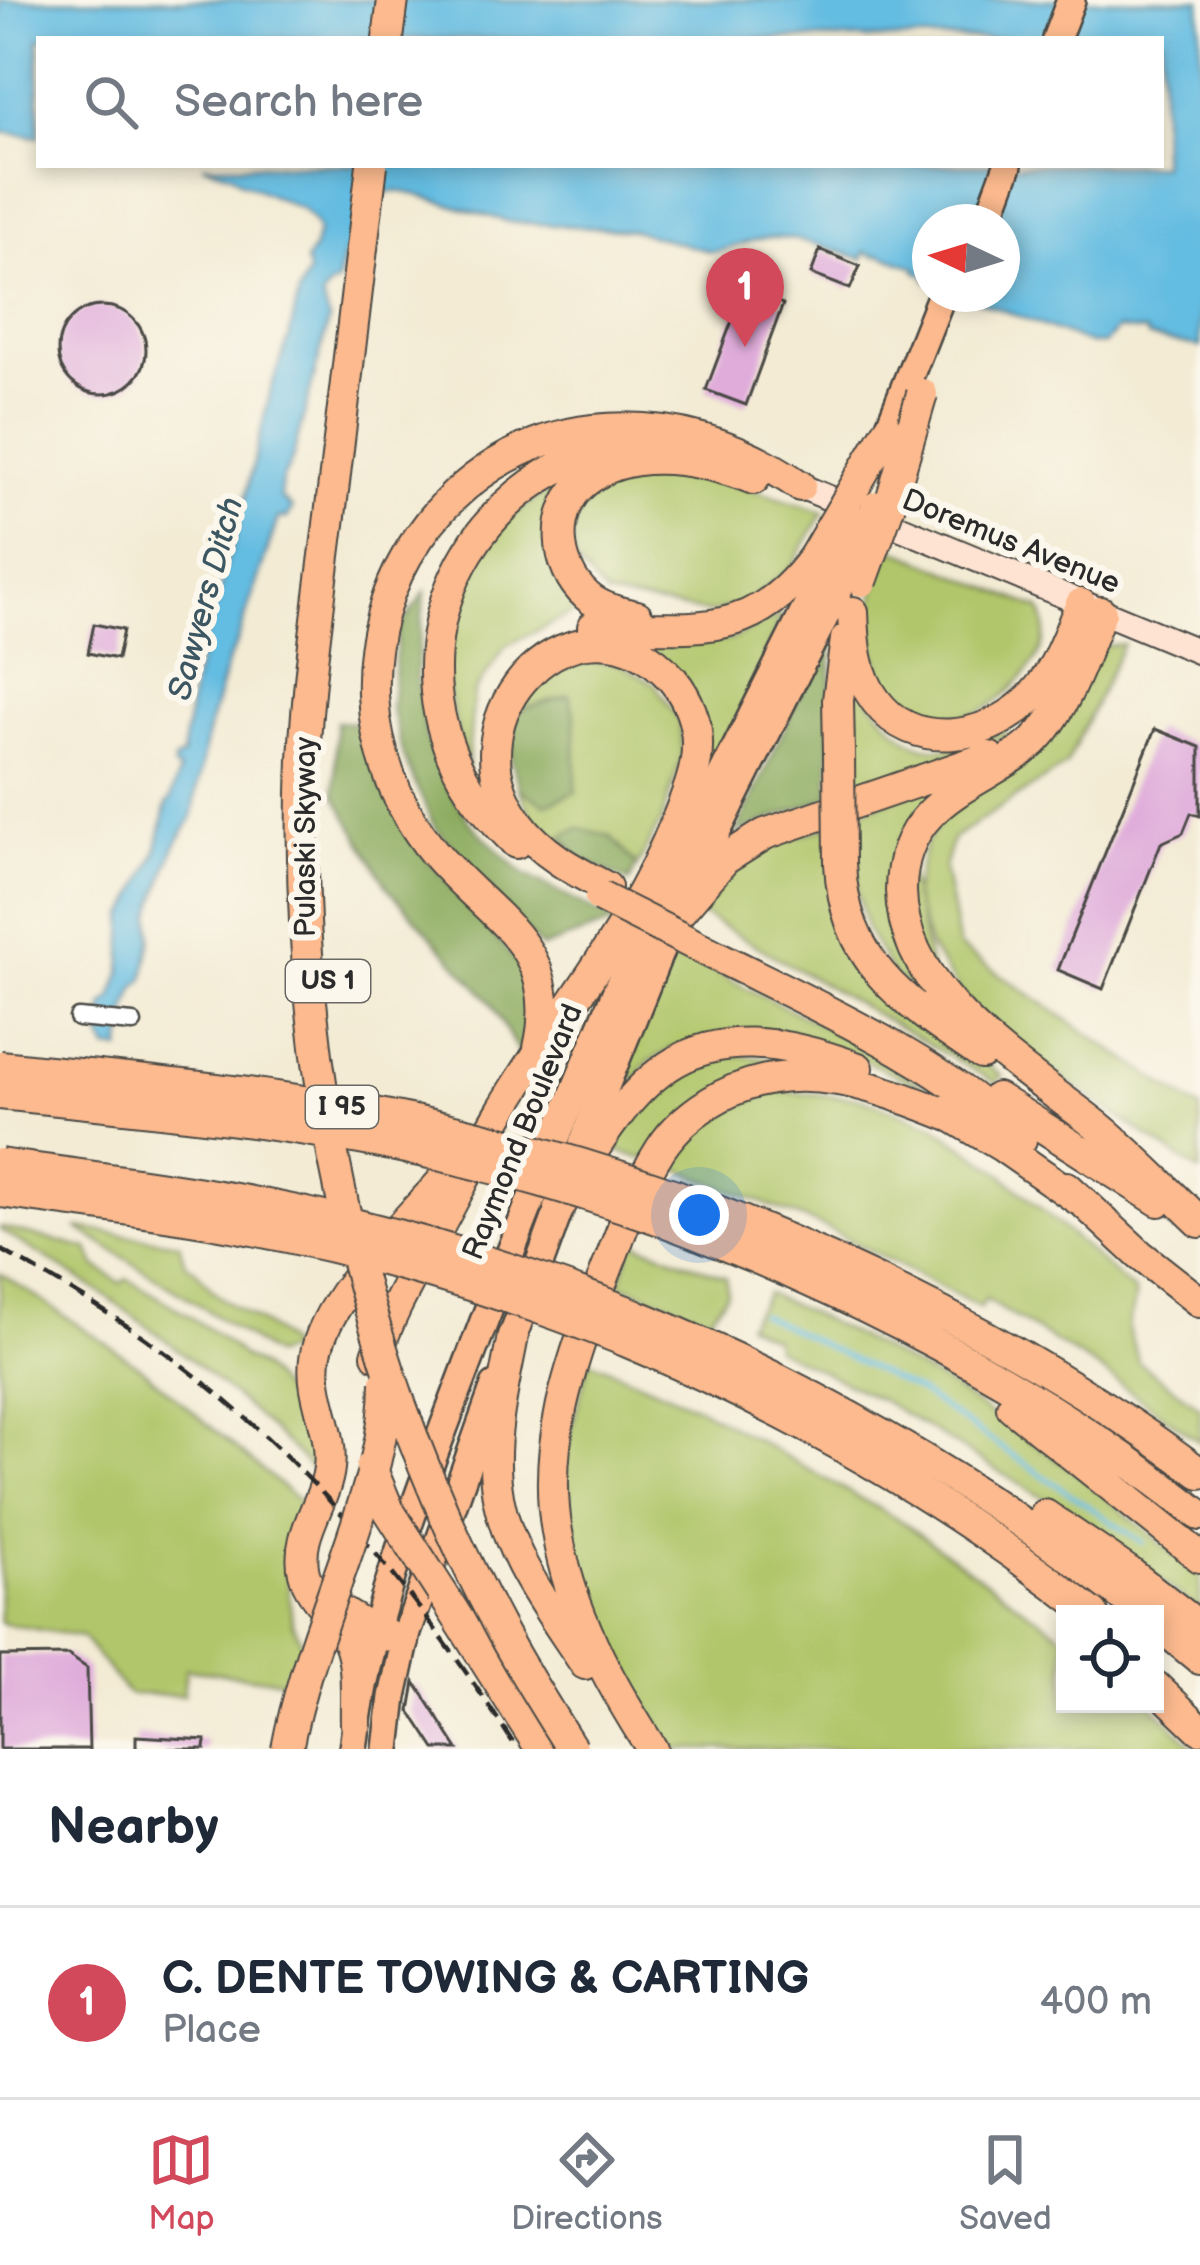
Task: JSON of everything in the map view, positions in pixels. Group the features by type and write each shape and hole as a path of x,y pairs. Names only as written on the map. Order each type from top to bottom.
{"highway":[{"path":"388,36 393,0"},
{"path":"405,36 410,0"},
{"name":"Pulaski Skyway","path":"373,168 308,704 302,864 312,1023 326,1124 381,1359 474,1578 572,1749"},
{"name":"Pulaski Skyway","path":"390,168 325,728 323,925 340,1081 371,1237 415,1388 442,1459 509,1603 592,1749"},
{"path":"504,831 486,790 479,752 485,711 505,674 537,645 568,631 598,626 724,624 757,612 785,591 836,571 890,504 922,394"},
{"path":"536,1059 545,999 531,957 512,930 427,843 399,800 376,733 372,667 380,618 399,570 433,518 468,483 506,458 547,440 606,429 661,429 713,442 766,463 800,486"},
{"path":"888,430 836,571 853,611 856,656 864,680 875,700 902,724 954,735 986,727 1026,702 1054,668 1090,608"},
{"path":"713,442 633,444 592,453 555,469 519,493 480,533 447,594 437,637 436,680 439,712 458,770 474,797 545,868 886,1029 1200,1224"},
{"path":"690,626 621,613 582,591 567,569 560,545 571,498 606,470 655,460 711,464 758,480 800,486"},
{"path":"1090,608 1069,688 1054,713 1036,740 927,817 906,852 901,896 909,937 940,992 968,1022 1113,1140 1200,1224"},
{"path":"853,611 840,684 839,753 840,862 851,926 881,978 904,999 1017,1078 1059,1099"},
{"path":"286,1749 376,1463 384,1425 381,1359 396,1305 502,1110 601,964 642,894 685,799 697,756 691,710 663,670 632,651 581,645 549,656 518,683 498,727 497,765 507,802 529,834 603,892"},
{"path":"672,921 717,866 743,846 777,829 987,758 1054,713"},
{"path":"706,943 941,1078 1013,1132 1079,1200 1200,1302"},
{"path":"542,1749 389,1511 371,1470 366,1410 370,1375 593,1006 635,950"},
{"path":"559,1208 594,1146 646,1082 680,1058 716,1045 767,1044 826,1057 909,1091 1079,1200"},
{"name":"I 95","path":"0,1066 207,1088 373,1113 519,1146 671,1208 903,1324 1034,1399 1200,1515"},
{"path":"652,1749 608,1677 582,1622 562,1556 553,1495 555,1438 568,1378 640,1186 662,1147 688,1118 726,1093 766,1080 806,1075 849,1081 958,1119"},
{"name":"I 95","path":"0,1094 238,1120 400,1147 671,1208 813,1250 960,1322 1076,1389 1199,1472"},
{"path":"354,1737 349,1642 314,1594 302,1558 306,1532 329,1468 329,1437 314,1383 315,1357 335,1308 369,1263 502,1110"},
{"path":"0,1164 218,1195 353,1223 517,1270 857,1454 970,1525 1080,1605"},
{"path":"0,1192 194,1220 338,1249 721,1351 852,1416 1022,1522 1133,1605"},
{"path":"903,1324 962,1375 1064,1446 1200,1557"},
{"path":"513,1336 495,1452 506,1526 537,1591 641,1749"},
{"path":"852,1416 935,1446 968,1466 1103,1553 1200,1627"},
{"path":"314,1594 391,1637"},
{"path":"1164,1629 1200,1659"},
{"path":"1164,1672 1200,1704"},
{"path":"1164,1695 1200,1729"}],"main road":[{"path":"1038,36 1051,0"},
{"path":"1057,36 1071,0"},
{"path":"976,204 989,168"},
{"path":"994,204 1008,168"},
{"path":"888,430 934,312"},
{"path":"922,394 953,312"},
{"name":"Doremus Avenue","path":"800,486 1200,652"},
{"name":"Raymond Boulevard","path":"354,1737 513,1336 621,1043 672,921 836,571"},
{"name":"Raymond Boulevard","path":"387,1749 391,1637 414,1510 474,1346 561,1119 635,950 836,571"}],"street":[{"path":"78,1018 133,1024"}],"green space":[{"path":"633,469 698,473 824,512 791,568 749,601 711,613 606,596 576,562 572,532 584,501 606,479"},
{"path":"576,472 560,493 581,609 506,646 474,692 467,769 441,664 453,602 488,532"},
{"path":"893,549 1040,609 1045,632 1039,654 1019,682 990,706 951,717 930,714 913,707 886,679 877,661 872,619 877,579"},
{"path":"425,592 416,675 427,740 449,789 471,824 522,873 616,922 541,948 434,826 403,756 391,707 398,630"},
{"path":"782,614 697,800 702,720 642,640 730,640"},
{"path":"832,626 829,797 736,833"},
{"path":"1123,644 1066,765 953,838 944,868 959,947 1200,1109 1200,1172 1023,1052 968,1003 930,948 913,896 925,844 951,807 1105,646"},
{"path":"581,661 618,663 655,684 679,721 683,753 661,822 637,866 610,836 576,854 532,817 519,789 514,712 551,671"},
{"path":"855,683 890,723 918,745 953,747 1004,729 1007,736 853,791"},
{"path":"569,695 575,716 576,792 546,804 519,789 511,758 514,712"},
{"path":"336,722 357,723 365,733 406,834 529,976 528,1015 519,1054 490,1001 388,888 335,795"},
{"path":"956,776 901,838 938,1004 895,977 867,931 856,886 852,814"},
{"path":"830,826 872,979 1002,1076 996,1083 687,906 755,850"},
{"path":"579,828 610,836 637,866 629,882 577,857 563,835"},
{"path":"668,949 855,1042 939,1095 842,1050 673,1048 648,1062 635,1079 623,1073"},
{"path":"730,1054 789,1062 644,1159 605,1147 661,1084"},
{"path":"774,1091 861,1098 933,1125 996,1169 1135,1292 1128,1327 1138,1362 1200,1407 1200,1442 1098,1368 985,1299 981,1308 824,1227 665,1164 712,1116"},
{"path":"0,1227 88,1249 95,1266 173,1306 257,1365 290,1404 298,1402 308,1412 320,1473 164,1339"},
{"path":"77,1228 179,1243 185,1263 215,1293 267,1326 291,1350 273,1355"},
{"path":"633,1242 726,1277 727,1293 709,1318 619,1284"},
{"path":"0,1273 135,1363 306,1507 286,1565 292,1622 305,1649 294,1682 186,1669 183,1695 128,1694 82,1637 0,1623"},
{"path":"767,1293 943,1382 1074,1471 1200,1576 1200,1610 1071,1515 883,1401 775,1348 774,1339 747,1324"},
{"path":"589,1360 696,1406 902,1522 1056,1631 1056,1713 1160,1713 1196,1749 672,1749 587,1604 563,1462"}],"water":[{"path":"0,0 1200,0 1200,347 1117,329 1104,344 1090,344 1007,312 1020,312 1020,204 912,204 912,266 879,254 865,252 863,259 780,238 712,252 632,230 509,222 418,195 375,193 355,243 344,255 337,283 322,298 329,320 292,460 282,480 280,497 292,509 287,518 278,518 227,663 207,734 192,818 174,848 151,915 144,979 128,1007 121,1050 108,1049 102,1039 104,1005 112,998 122,970 125,918 156,853 179,771 174,761 182,756 193,682 318,231 302,209 213,168 1164,168 1164,36 36,36 36,137 0,132"}],"building":[{"path":"820,250 860,266 850,289 811,274"},
{"path":"744,289 783,304 746,405 706,390"},
{"path":"102,306 119,309 133,319 143,333 143,367 133,381 119,391 102,394 85,391 71,381 61,367 58,350 61,333 71,319 85,309"},
{"path":"94,624 123,630 117,659 88,653"},
{"path":"1155,729 1200,747 1200,816 1191,813 1183,833 1161,843 1103,989 1058,970"},
{"path":"68,1655 87,1668 89,1749 0,1749 0,1656"},
{"path":"415,1682 458,1749 435,1749 410,1711"},
{"path":"136,1736 206,1740 205,1749 136,1749"}],"waterway":[{"path":"760,1314 919,1392 1143,1543"}],"railway":[{"path":"0,1249 158,1347 277,1447 406,1590 517,1749"}],"place":[{"name":"C. DENTE TOWING & CARTING","path":"745,347"}],"water label":[{"name":"Sawyers Ditch","path":"206,599"}]}
